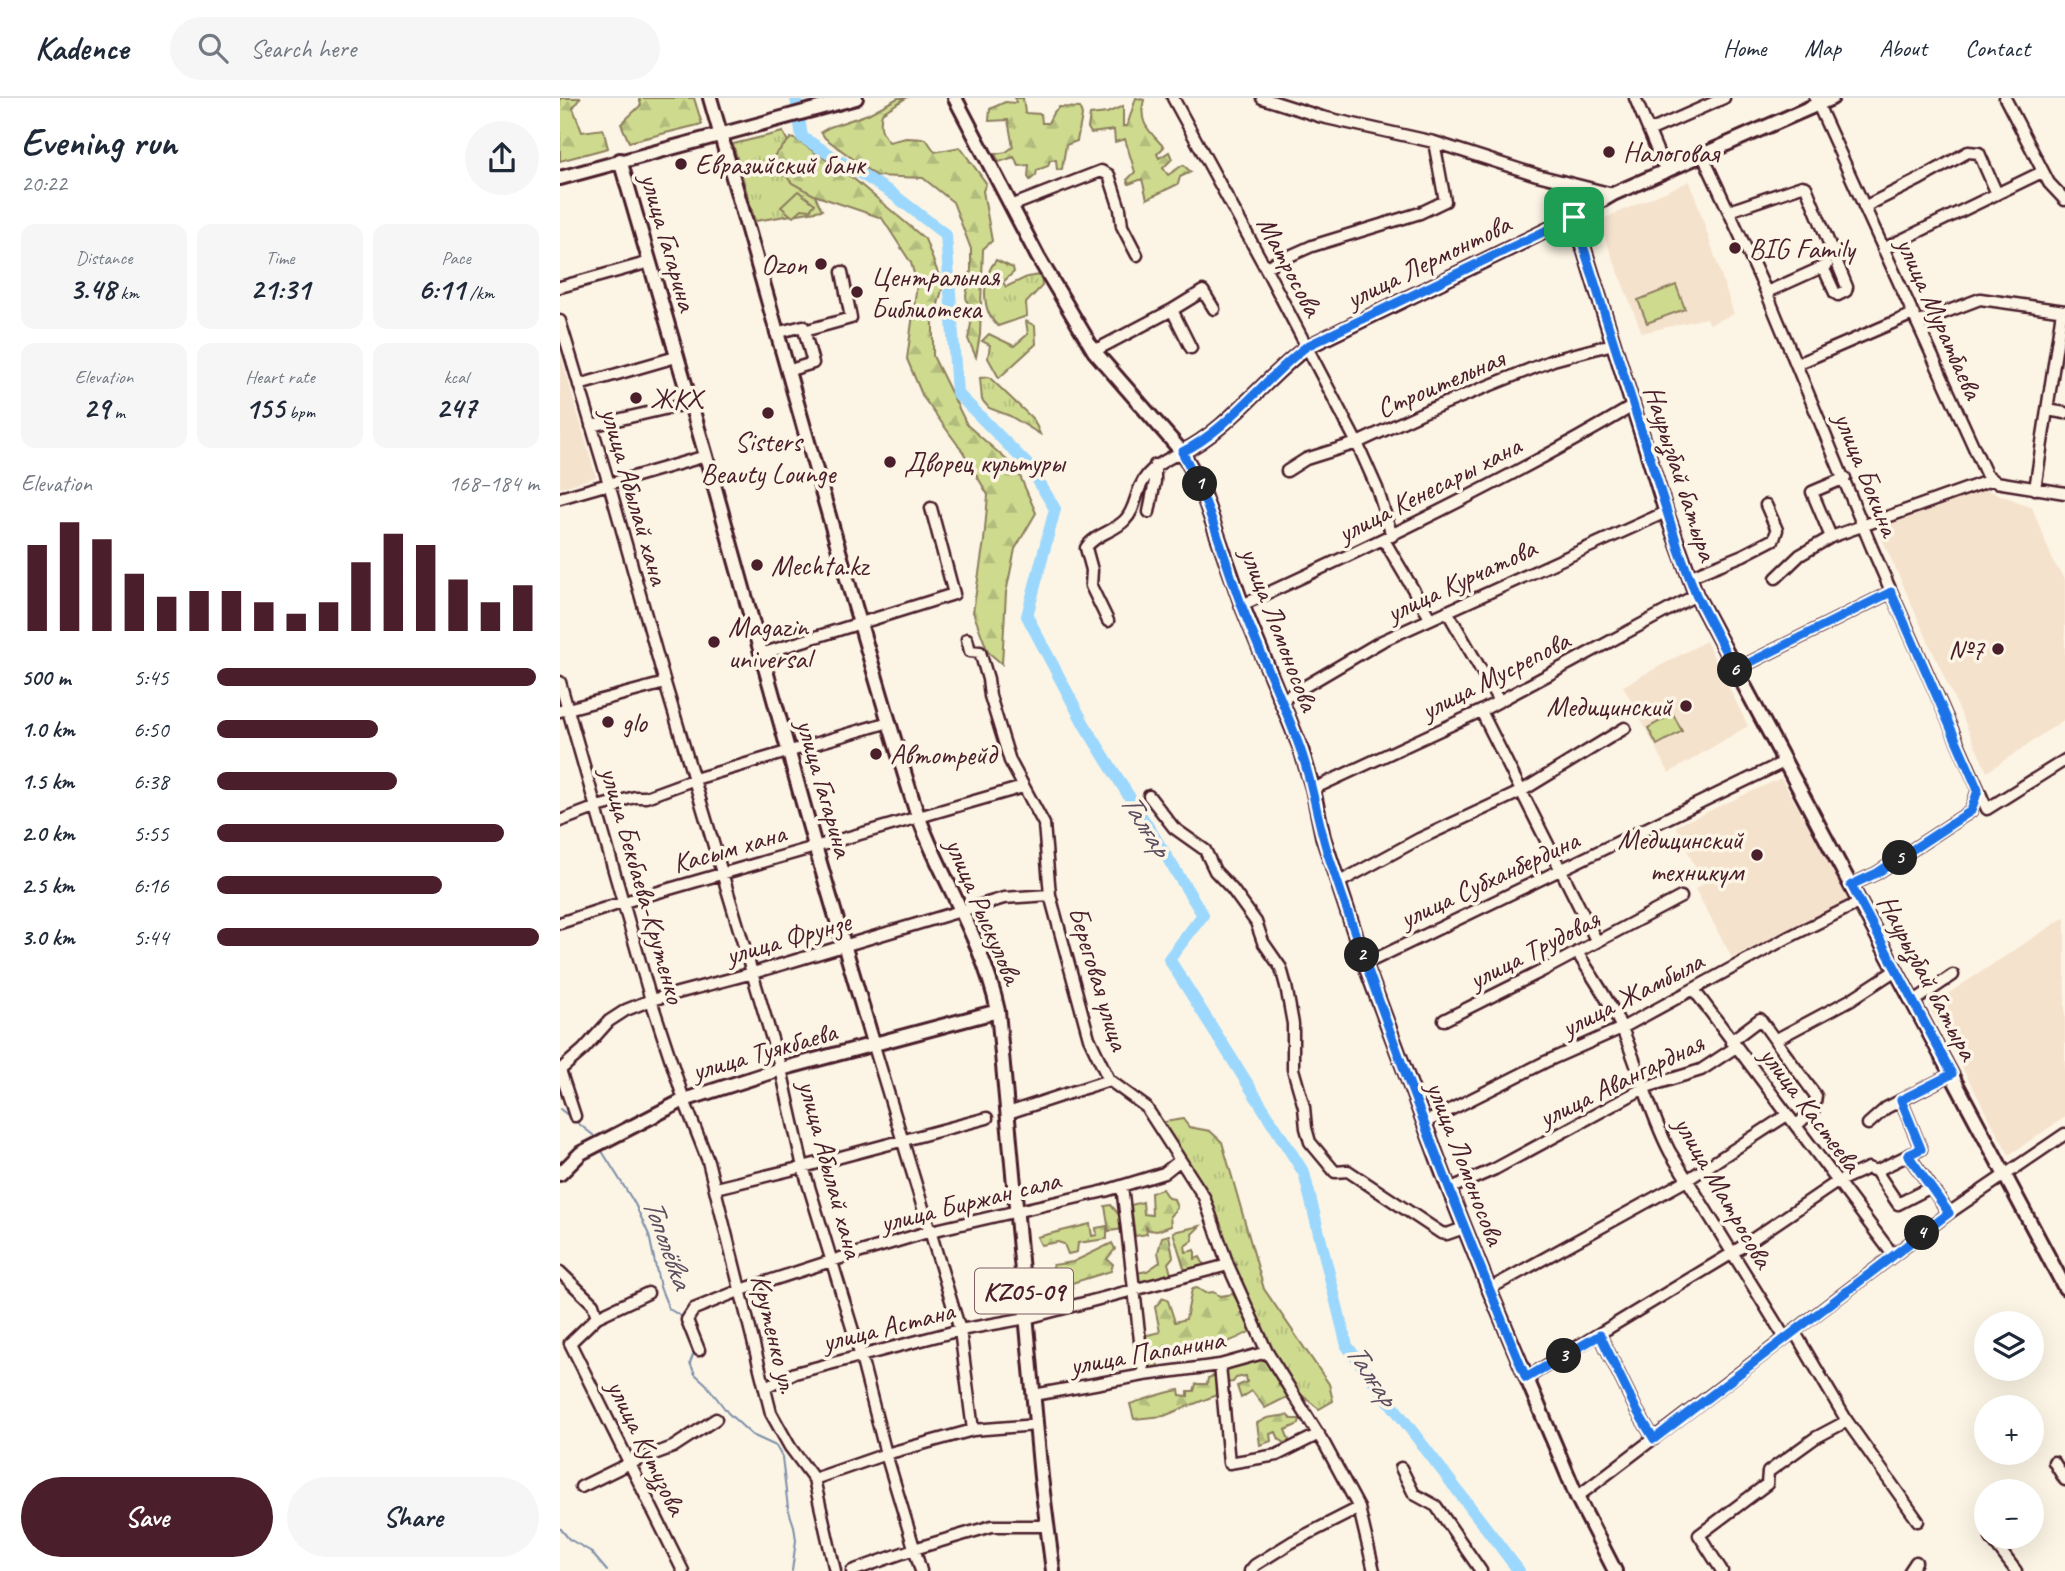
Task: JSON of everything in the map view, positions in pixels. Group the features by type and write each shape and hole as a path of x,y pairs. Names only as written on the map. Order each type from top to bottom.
{"main road":[{"name":"улица Рыскулова","path":"710,98 859,622 918,817 984,961 998,1011 1036,1424 1053,1571"},
{"path":"560,177 856,98"},
{"name":"улица Ломоносова","path":"955,98 1011,206 1094,351 1182,452 1198,480 1242,605 1301,749 1323,837 1365,964 1449,1189 1577,1497 1615,1571"},
{"name":"улица Лермонтова","path":"1182,452 1208,437 1307,346 1574,217 1613,194 1703,156 1816,101 1832,98"},
{"name":"улица Гагарина","path":"620,160 874,1046"},
{"name":"Наурызбай батыра","path":"1574,217 1666,512 1696,595 2065,1288"},
{"name":"улица Туякбаева","path":"561,1172 581,1153 684,1100 781,1069 998,1011"}],"street":[{"name":"Матросова","path":"1173,98 1357,443 1377,488 1388,538"},
{"path":"1263,98 1322,117 1434,142 1613,194"},
{"path":"1635,98 1666,172"},
{"path":"1649,131 1724,98"},
{"path":"2006,98 2042,172 2055,192 2065,200"},
{"name":"улица Муратбаева","path":"1816,101 1983,470 1991,480"},
{"path":"1265,267 1311,246 1420,213 1445,201 1434,142"},
{"path":"1864,207 1973,151 1979,153 1997,194"},
{"name":"улица Бокина","path":"1703,156 1767,292 1891,592 1987,808 2065,760"},
{"path":"1011,206 1101,171 1109,175 1122,226 1137,255"},
{"path":"1883,248 2042,172"},
{"path":"1562,181 1574,217"},
{"path":"1729,211 1802,186 1806,187 1847,287 1846,291 1838,295 1835,293 1823,267"},
{"path":"1767,292 1836,261"},
{"path":"560,287 650,262"},
{"path":"804,331 851,318 842,272"},
{"path":"1094,351 1172,310 1203,290 1214,309"},
{"path":"1797,364 1915,318 1980,299 2063,311 2035,489"},
{"path":"1172,310 1191,348"},
{"name":"улица Абылай хана","path":"560,321 781,1069 803,1167 861,1357 920,1571"},
{"path":"776,333 803,326 813,363 787,371"},
{"name":"Строительная","path":"1287,471 1306,459 1357,443 1426,411 1553,360 1613,344"},
{"path":"579,385 676,357"},
{"path":"592,426 690,403"},
{"name":"улица Кенесары хана","path":"1242,605 1388,538 1571,442 1633,406"},
{"path":"2047,410 2065,413"},
{"path":"1108,621 1091,586 1092,570 1086,548 1124,521 1132,510 1143,476 1155,465 1182,452"},
{"path":"560,498 706,456"},
{"path":"1149,512 1155,465"},
{"path":"1831,537 1812,492 1844,478"},
{"path":"1776,578 1800,555 1831,537 1991,480 2065,493"},
{"path":"1689,577 1774,539 1777,530 1766,505"},
{"path":"761,654 954,594 931,508"},
{"name":"улица Курчатова","path":"1280,701 1382,641 1666,512"},
{"path":"1388,538 1430,618"},
{"path":"1735,670 1891,592"},
{"name":"улица Мусрепова","path":"1313,789 1481,711 1696,595"},
{"path":"1447,611 1499,701"},
{"name":"Береговая улица","path":"967,639 970,651 980,652 1010,761 1044,824 1050,895 1089,1038 1109,1080 1146,1107 1204,1197 1228,1265 1267,1352 1319,1434 1359,1507 1374,1571"},
{"name":"улица Бекбаева-Крутенко","path":"560,681 564,709 597,807 651,1000 684,1100"},
{"path":"564,709 665,683"},
{"path":"1481,711 1597,942"},
{"path":"560,821 597,807 635,797 646,797 695,779 889,722"},
{"path":"1338,883 1419,839 1520,792 1625,729"},
{"name":"улица Субханбердина","path":"1365,964 1784,762"},
{"name":"Касым хана","path":"565,922 624,902 1023,787"},
{"path":"1851,885 1877,873 1971,811 1978,790"},
{"path":"1149,796 1174,828 1205,850 1215,871 1256,922 1263,942 1281,968 1293,1024 1293,1069 1310,1142 1335,1172 1348,1171 1441,1233 1447,1234 1464,1228"},
{"name":"улица Фрунзе","path":"575,1116 560,1070 583,1050 609,1021 626,1010 651,1000 753,973 1004,898 1050,895"},
{"name":"улица Трудовая","path":"1444,1020 1681,897"},
{"name":"улица Жамбыла","path":"1424,1123 1545,1062 1622,1028 1787,938 1860,902"},
{"name":"улица Матросова","path":"1577,952 1622,1028 1646,1087 1660,1132 1686,1180 1785,1338"},
{"path":"1796,1126 1814,1109 1816,1096 1775,1040 1850,1000 1896,970"},
{"path":"1913,1002 1952,975"},
{"name":"улица Кастеева","path":"1694,990 1893,1255"},
{"name":"улица Авангардная","path":"1449,1189 1495,1169 1646,1087 1701,1070 1760,1019 1775,1040"},
{"name":"улица Гагарина","path":"874,1046 960,1331 974,1430"},
{"path":"1868,1124 1886,1108 1952,1074"},
{"path":"1008,1113 1109,1080"},
{"name":"Крутенко ул.","path":"684,1100 716,1188 771,1413 790,1447 814,1479 835,1571"},
{"path":"1876,1171 1921,1149 1901,1100"},
{"path":"1489,1289 1686,1180 1787,1115"},
{"path":"716,1188 987,1118"},
{"path":"1577,1497 1949,1213 2065,1134"},
{"path":"1908,1155 1949,1213"},
{"name":"улица Биржан сала","path":"699,1350 687,1320 694,1309 741,1290 931,1231 1122,1186 1164,1173 1179,1161"},
{"path":"1526,1378 1731,1254 1838,1182 1868,1168 1876,1171 1898,1204 1931,1187"},
{"path":"1122,1186 1144,1375"},
{"name":"улица Астана","path":"765,1387 795,1373 960,1331 1027,1318 1228,1265"},
{"path":"560,1272 593,1304 597,1318 648,1293"},
{"name":"улица Кутузова","path":"597,1318 570,1343 683,1571"},
{"path":"1794,1331 1847,1420 1918,1521"},
{"path":"1600,1335 1637,1411 1654,1439"},
{"name":"улица Папанина","path":"1034,1395 1144,1375 1220,1365 1267,1352"},
{"path":"1220,1365 1229,1463 1277,1455 1319,1434"},
{"path":"581,1487 630,1463 673,1447 716,1419"},
{"path":"1723,1571 1699,1535 1767,1483 1768,1472 1815,1438 1847,1420"},
{"path":"814,1479 886,1454 974,1430 1036,1424"},
{"path":"2054,1461 2065,1480"},
{"path":"1401,1468 1414,1494 1437,1506 1481,1571"},
{"path":"1250,1571 1292,1542 1359,1507"},
{"path":"852,1571 992,1526 1048,1526"},
{"path":"1999,1549 2016,1571"}],"shaded area":[{"path":"1690,181 1734,314 1710,324 1706,318 1642,333 1598,221"},
{"path":"560,352 596,477 560,488"},
{"name":"№7","path":"1972,484 2032,507 2054,563 2065,579 2065,719 1987,772 1874,521"},
{"name":"Медицинский","path":"1706,641 1748,726 1669,773 1623,686"},
{"name":"Медицинский техникум","path":"1781,778 1850,899 1732,958 1695,889 1703,884 1676,826"},
{"path":"2065,917 2065,1117 2009,1155 1929,1006"}],"green space":[{"path":"560,98 580,98 573,108 582,132 603,129 608,148 560,161"},
{"path":"639,98 694,98 702,124 629,142 621,124 641,105"},
{"path":"898,98 906,98 882,113 881,129 889,142 906,138 926,139 935,152 960,147 986,183 983,191 992,241 983,249 980,335 976,357 968,339 971,324 966,296 971,270 971,249 953,202 923,178 876,176 825,138 821,132 868,114"},
{"path":"1015,98 1023,98 1025,113 1041,114 1042,123 1048,123 1059,107 1080,108 1082,116 1077,141 1066,145 1062,169 1057,170 1056,160 1050,160 1048,166 1037,170 1030,180 1029,165 1019,166 1014,157 999,162 995,154 1006,152 1013,147 1008,120 989,121 990,109 1005,102 1016,103"},
{"path":"1136,98 1144,100 1144,121 1149,131 1164,147 1157,154 1159,158 1169,152 1172,159 1163,168 1168,175 1183,165 1191,172 1180,177 1178,184 1147,199 1142,179 1129,184 1127,180 1135,172 1125,139 1115,142 1114,130 1091,133 1088,128 1090,115 1107,113 1123,106 1123,126 1127,126"},
{"path":"783,132 822,210 755,221 733,144"},
{"path":"791,138 854,179 925,239 943,286 933,323 933,356 967,425 1017,469 1036,513 1015,549 1006,593 1002,664 988,652 973,612 988,495 963,452 923,397 907,359 917,284 911,263 882,218 814,195 792,183 772,158"},
{"path":"1571,189 1600,198 1577,210"},
{"path":"798,191 815,204 810,210 802,209 793,217 781,207"},
{"path":"996,260 1013,268 1014,272 1003,282 1006,287 1027,277 1041,275 1042,286 1026,303 1027,316 998,326 988,312 985,294 988,276"},
{"path":"1676,285 1685,309 1647,323 1638,300"},
{"path":"1026,321 1035,326 1036,344 999,378 988,358 990,345 982,341 989,334 1014,346 1028,334"},
{"path":"989,377 1034,420 1040,434 1010,416 989,408 982,400 980,378"},
{"path":"1673,714 1682,731 1657,745 1648,728"},
{"path":"1183,1119 1189,1127 1210,1131 1222,1142 1264,1289 1329,1384 1333,1401 1319,1409 1293,1388 1261,1338 1203,1191 1163,1135 1164,1122"},
{"path":"1162,1189 1168,1198 1174,1199 1177,1208 1170,1216 1171,1226 1157,1231 1146,1227 1147,1234 1135,1236 1131,1205 1143,1202 1144,1214 1152,1215 1151,1193"},
{"path":"1111,1205 1124,1221 1123,1229 1109,1231 1105,1206"},
{"path":"1090,1224 1092,1236 1097,1235 1096,1228 1107,1226 1107,1239 1078,1243 1077,1252 1068,1254 1064,1244 1058,1242 1041,1245 1037,1237"},
{"path":"1200,1226 1192,1234 1193,1240 1185,1246 1186,1252 1195,1250 1195,1259 1200,1257 1204,1265 1185,1271 1173,1232"},
{"path":"1169,1235 1173,1257 1168,1263 1171,1274 1139,1284 1136,1273 1147,1271 1160,1262 1158,1252 1162,1237"},
{"path":"1112,1243 1115,1249 1107,1259 1113,1264 1111,1271 1072,1283 1073,1303 1054,1306 1047,1279 1054,1278 1053,1265 1073,1262"},
{"path":"1197,1288 1220,1296 1233,1294 1254,1329 1218,1345 1156,1358 1158,1367 1148,1369 1139,1337 1160,1332 1155,1307 1163,1298 1168,1301 1175,1322 1186,1319 1192,1289"},
{"path":"1271,1358 1291,1395 1265,1408 1252,1391 1241,1398 1237,1386 1247,1382 1246,1376 1224,1383 1223,1367"},
{"path":"1219,1374 1219,1394 1164,1416 1134,1419 1130,1404 1179,1390 1180,1395 1188,1396 1188,1391 1194,1391 1196,1384 1207,1384 1208,1378"},
{"path":"1287,1415 1291,1419 1300,1419 1299,1424 1285,1430 1289,1440 1285,1443 1279,1439 1276,1432 1270,1434 1271,1441 1260,1445 1257,1423 1267,1418"}],"waterway":[{"name":"Талғар","path":"796,98 802,137 890,192 946,235 957,393 1030,467 1055,509 1027,616 1084,724 1203,915 1169,959 1304,1173 1347,1346 1519,1571"},
{"name":"Тополёвка","path":"560,1109 596,1140"},
{"name":"Тополёвка","path":"600,1148 635,1204 649,1235 660,1287 669,1309 684,1318"},
{"name":"Тополёвка","path":"695,1350 690,1363 695,1374 728,1413 752,1435 776,1446 782,1457 788,1508 796,1540 792,1571"},
{"path":"560,1528 569,1539 590,1551 607,1571"}],"place":[{"name":"Налоговая","path":"1609,152"},
{"name":"Евразийский банк","path":"681,164"},
{"name":"BIG Family","path":"1735,248"},
{"name":"Ozon","path":"821,264"},
{"name":"Центральная Библиотека","path":"857,292"},
{"name":"ЖКХ","path":"636,398"},
{"name":"Sisters Beauty Lounge","path":"768,413"},
{"name":"Дворец культуры","path":"890,462"},
{"name":"Mechta.kz","path":"757,565"},
{"name":"Magazin universal","path":"714,642"},
{"name":"№7","path":"1998,649"},
{"name":"Медицинский","path":"1686,706"},
{"name":"glo","path":"608,722"},
{"name":"Автотрейд","path":"876,754"},
{"name":"Медицинский техникум","path":"1757,855"}],"route":[{"path":"1574,217 1679,550 1696,595 1735,670 1891,592 1978,790 1971,811 1877,873 1851,885 1952,1074 1901,1100 1921,1149 1908,1155 1949,1213 1654,1439 1637,1411 1600,1335 1526,1378 1449,1189 1365,964 1323,837 1301,749 1242,605 1198,480 1182,452 1208,437 1307,346 1574,217"}]}
